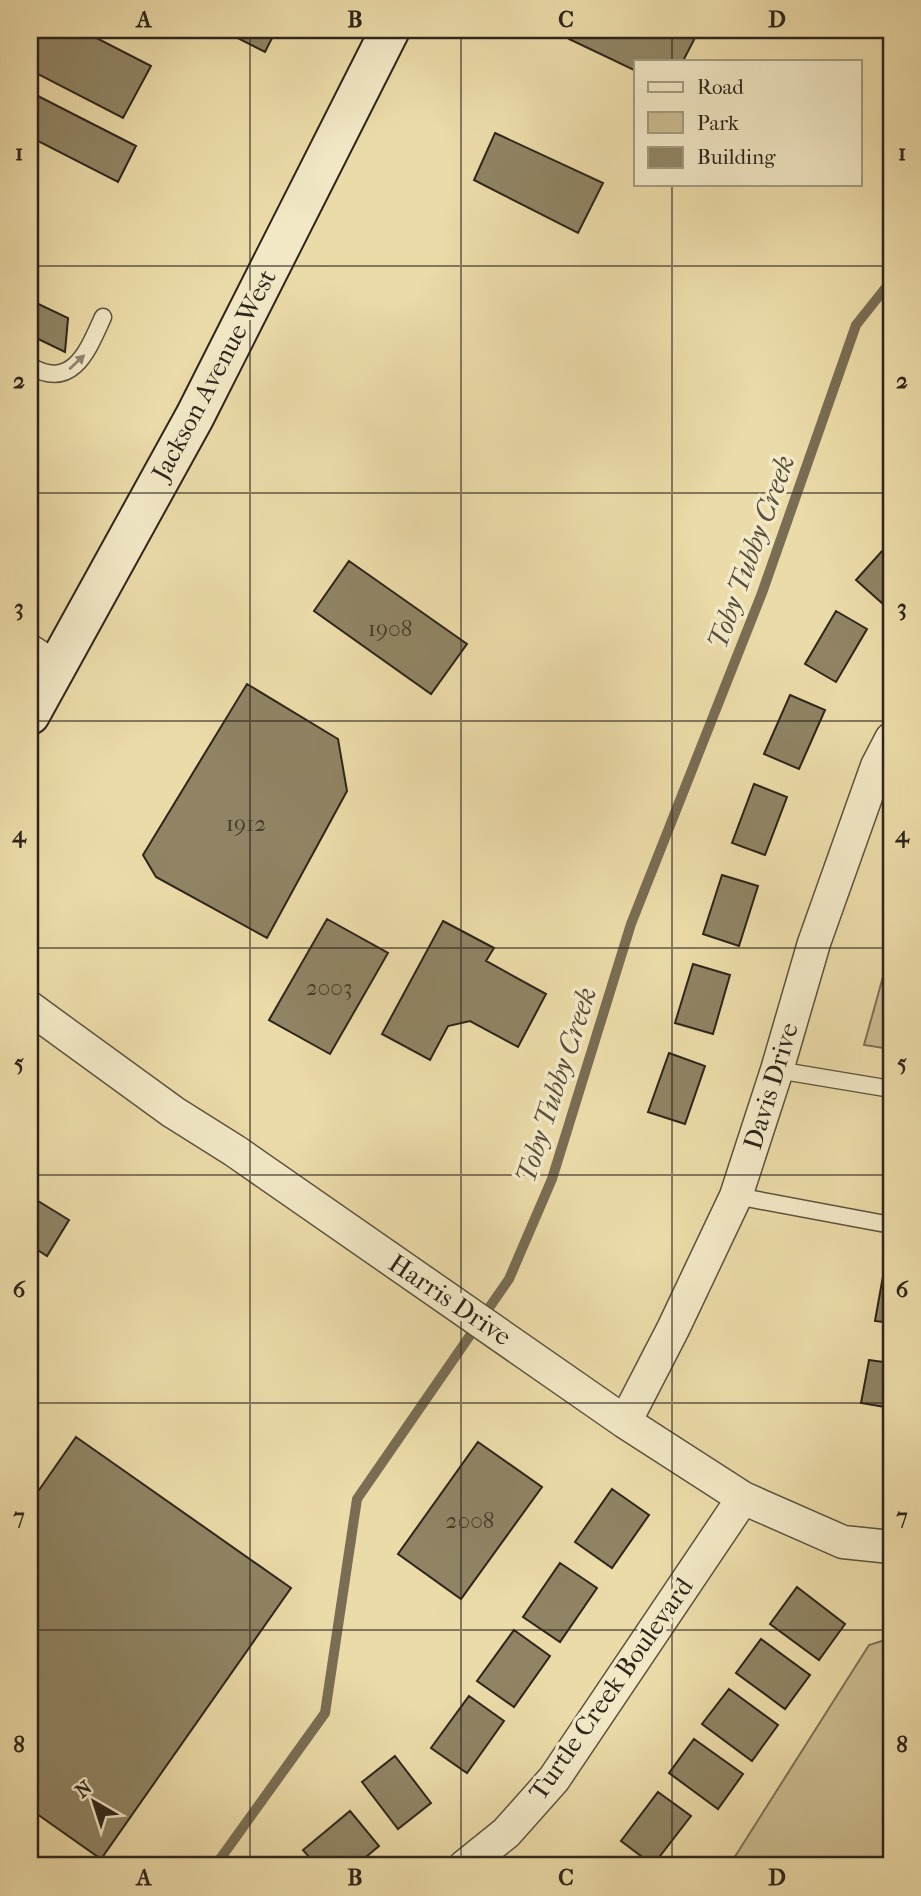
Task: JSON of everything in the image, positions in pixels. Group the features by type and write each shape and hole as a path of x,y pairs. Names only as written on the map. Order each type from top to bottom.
{"main road":[{"name":"Jackson Avenue West","path":"30,715 43,659 195,416 390,30"}],"street":[{"name":"Davis Drive","path":"625,1422 736,1196 814,943 877,766 891,739"},
{"name":"Harris Drive","path":"30,1007 173,1112 236,1151 625,1422 743,1498 843,1542 891,1547"},
{"name":"Turtle Creek Boulevard","path":"464,1866 506,1833 554,1779 743,1498"}],"lane":[{"path":"30,366 39,371 57,374 73,368 87,352 103,317"},
{"path":"777,1070 891,1089"},
{"path":"736,1196 891,1225"}],"green space":[{"path":"891,948 891,1049 864,1045"},
{"path":"891,1638 891,1866 729,1866 869,1645"}],"building":[{"path":"30,30 81,30 151,66 123,118 30,70"},
{"path":"222,30 276,30 265,52"},
{"path":"573,30 699,30 684,60 634,60 634,70 569,39"},
{"path":"30,92 136,146 118,182 30,137"},
{"path":"495,133 603,183 578,233 474,180"},
{"path":"30,300 68,318 65,352 30,335"},
{"path":"891,541 891,595 883,604 856,580"},
{"path":"349,561 467,644 431,694 314,611"},
{"path":"836,611 867,629 836,682 805,664"},
{"path":"247,684 338,739 347,791 267,938 156,877 143,855"},
{"path":"790,695 825,710 799,769 764,754"},
{"path":"754,784 787,797 765,855 732,843"},
{"path":"722,875 758,886 739,946 703,934"},
{"path":"327,919 388,953 330,1054 269,1020"},
{"path":"443,921 494,948 486,961 546,994 518,1047 470,1021 448,1026 430,1060 382,1034"},
{"path":"693,964 730,975 713,1034 675,1023"},
{"path":"669,1053 705,1066 685,1124 648,1112"},
{"path":"30,1196 69,1220 47,1256 30,1245"},
{"path":"883,1276 891,1277 891,1323 875,1321"},
{"path":"869,1360 891,1363 891,1408 861,1403"},
{"path":"76,1437 291,1588 101,1859 30,1809 30,1503"},
{"path":"478,1442 542,1487 461,1599 398,1554"},
{"path":"612,1489 649,1515 612,1568 575,1542"},
{"path":"560,1563 597,1588 560,1642 523,1617"},
{"path":"797,1587 845,1624 819,1660 770,1624"},
{"path":"514,1630 550,1656 514,1707 477,1681"},
{"path":"761,1639 810,1675 785,1709 736,1673"},
{"path":"729,1689 778,1725 752,1761 702,1724"},
{"path":"469,1696 504,1721 467,1773 431,1748"},
{"path":"694,1739 743,1774 718,1809 669,1773"},
{"path":"395,1756 431,1803 398,1829 362,1782"},
{"path":"658,1792 691,1816 653,1865 621,1841"},
{"path":"350,1811 379,1846 355,1866 317,1866 303,1850"}],"waterway":[{"name":"Toby Tubby Creek","path":"215,1866 325,1713 357,1499 509,1279 552,1179 631,924 762,593 856,325 891,281"}]}
